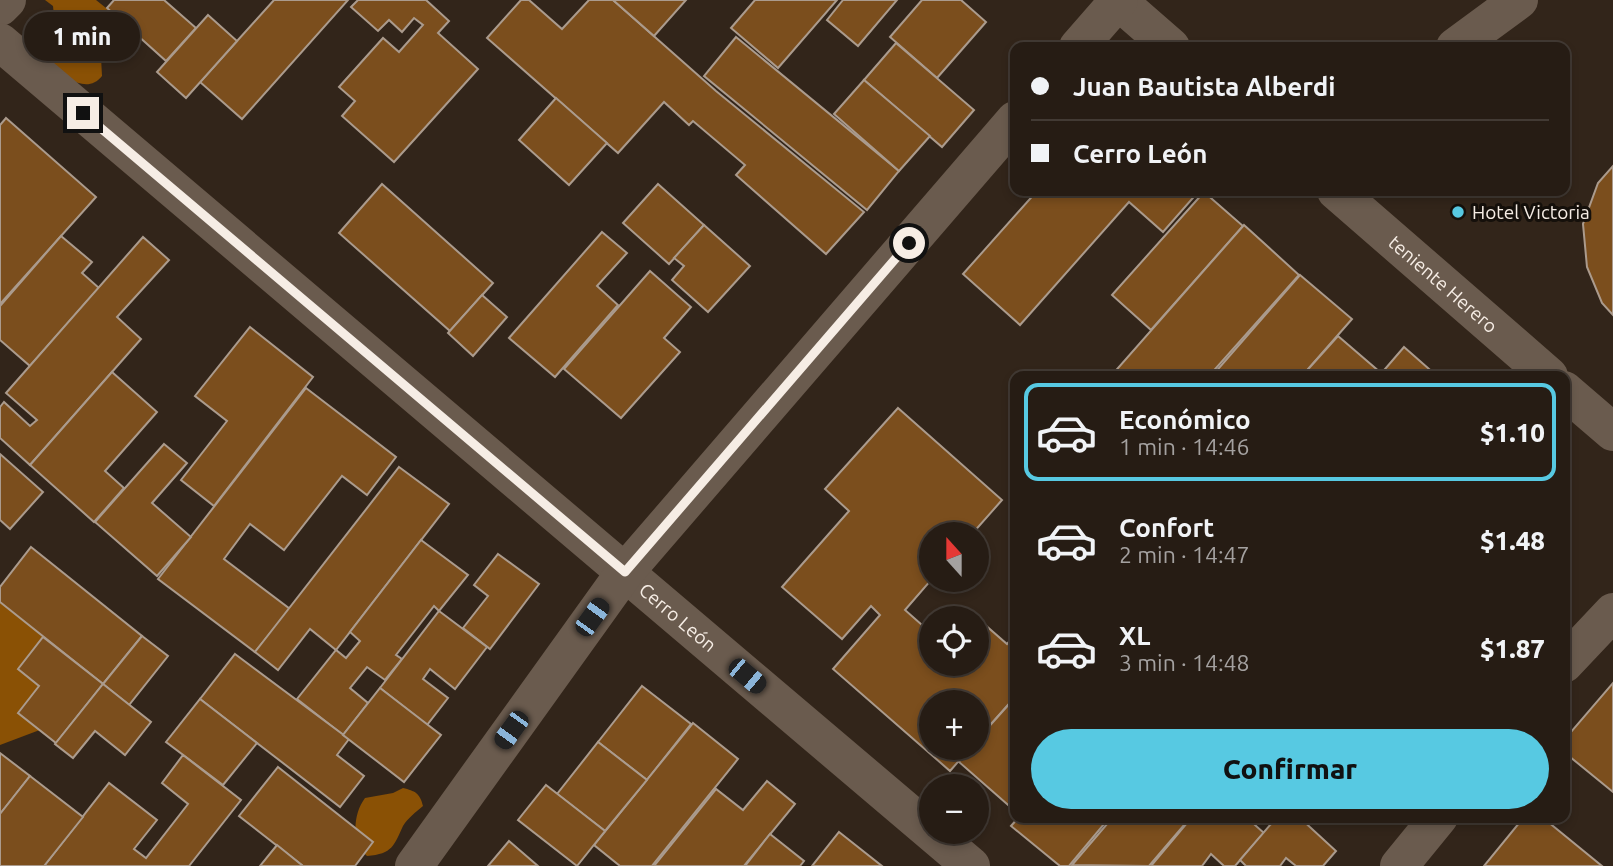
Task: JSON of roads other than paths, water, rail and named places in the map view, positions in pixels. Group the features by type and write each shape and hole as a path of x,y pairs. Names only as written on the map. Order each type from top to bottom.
{"street":[{"path":"0,8 7,0"},
{"path":"1082,42 1118,0 1165,42"},
{"path":"1462,42 1519,0"},
{"name":"Cerro León","path":"0,43 971,866"},
{"path":"414,866 625,572 1010,126"},
{"name":"teniente Herero","path":"1342,196 1543,371"},
{"path":"1570,395 1613,432"},
{"path":"1570,658 1613,612"},
{"path":"1399,866 1434,823"}],"place":[{"name":"Hotel Victoria","path":"1458,212"}]}
